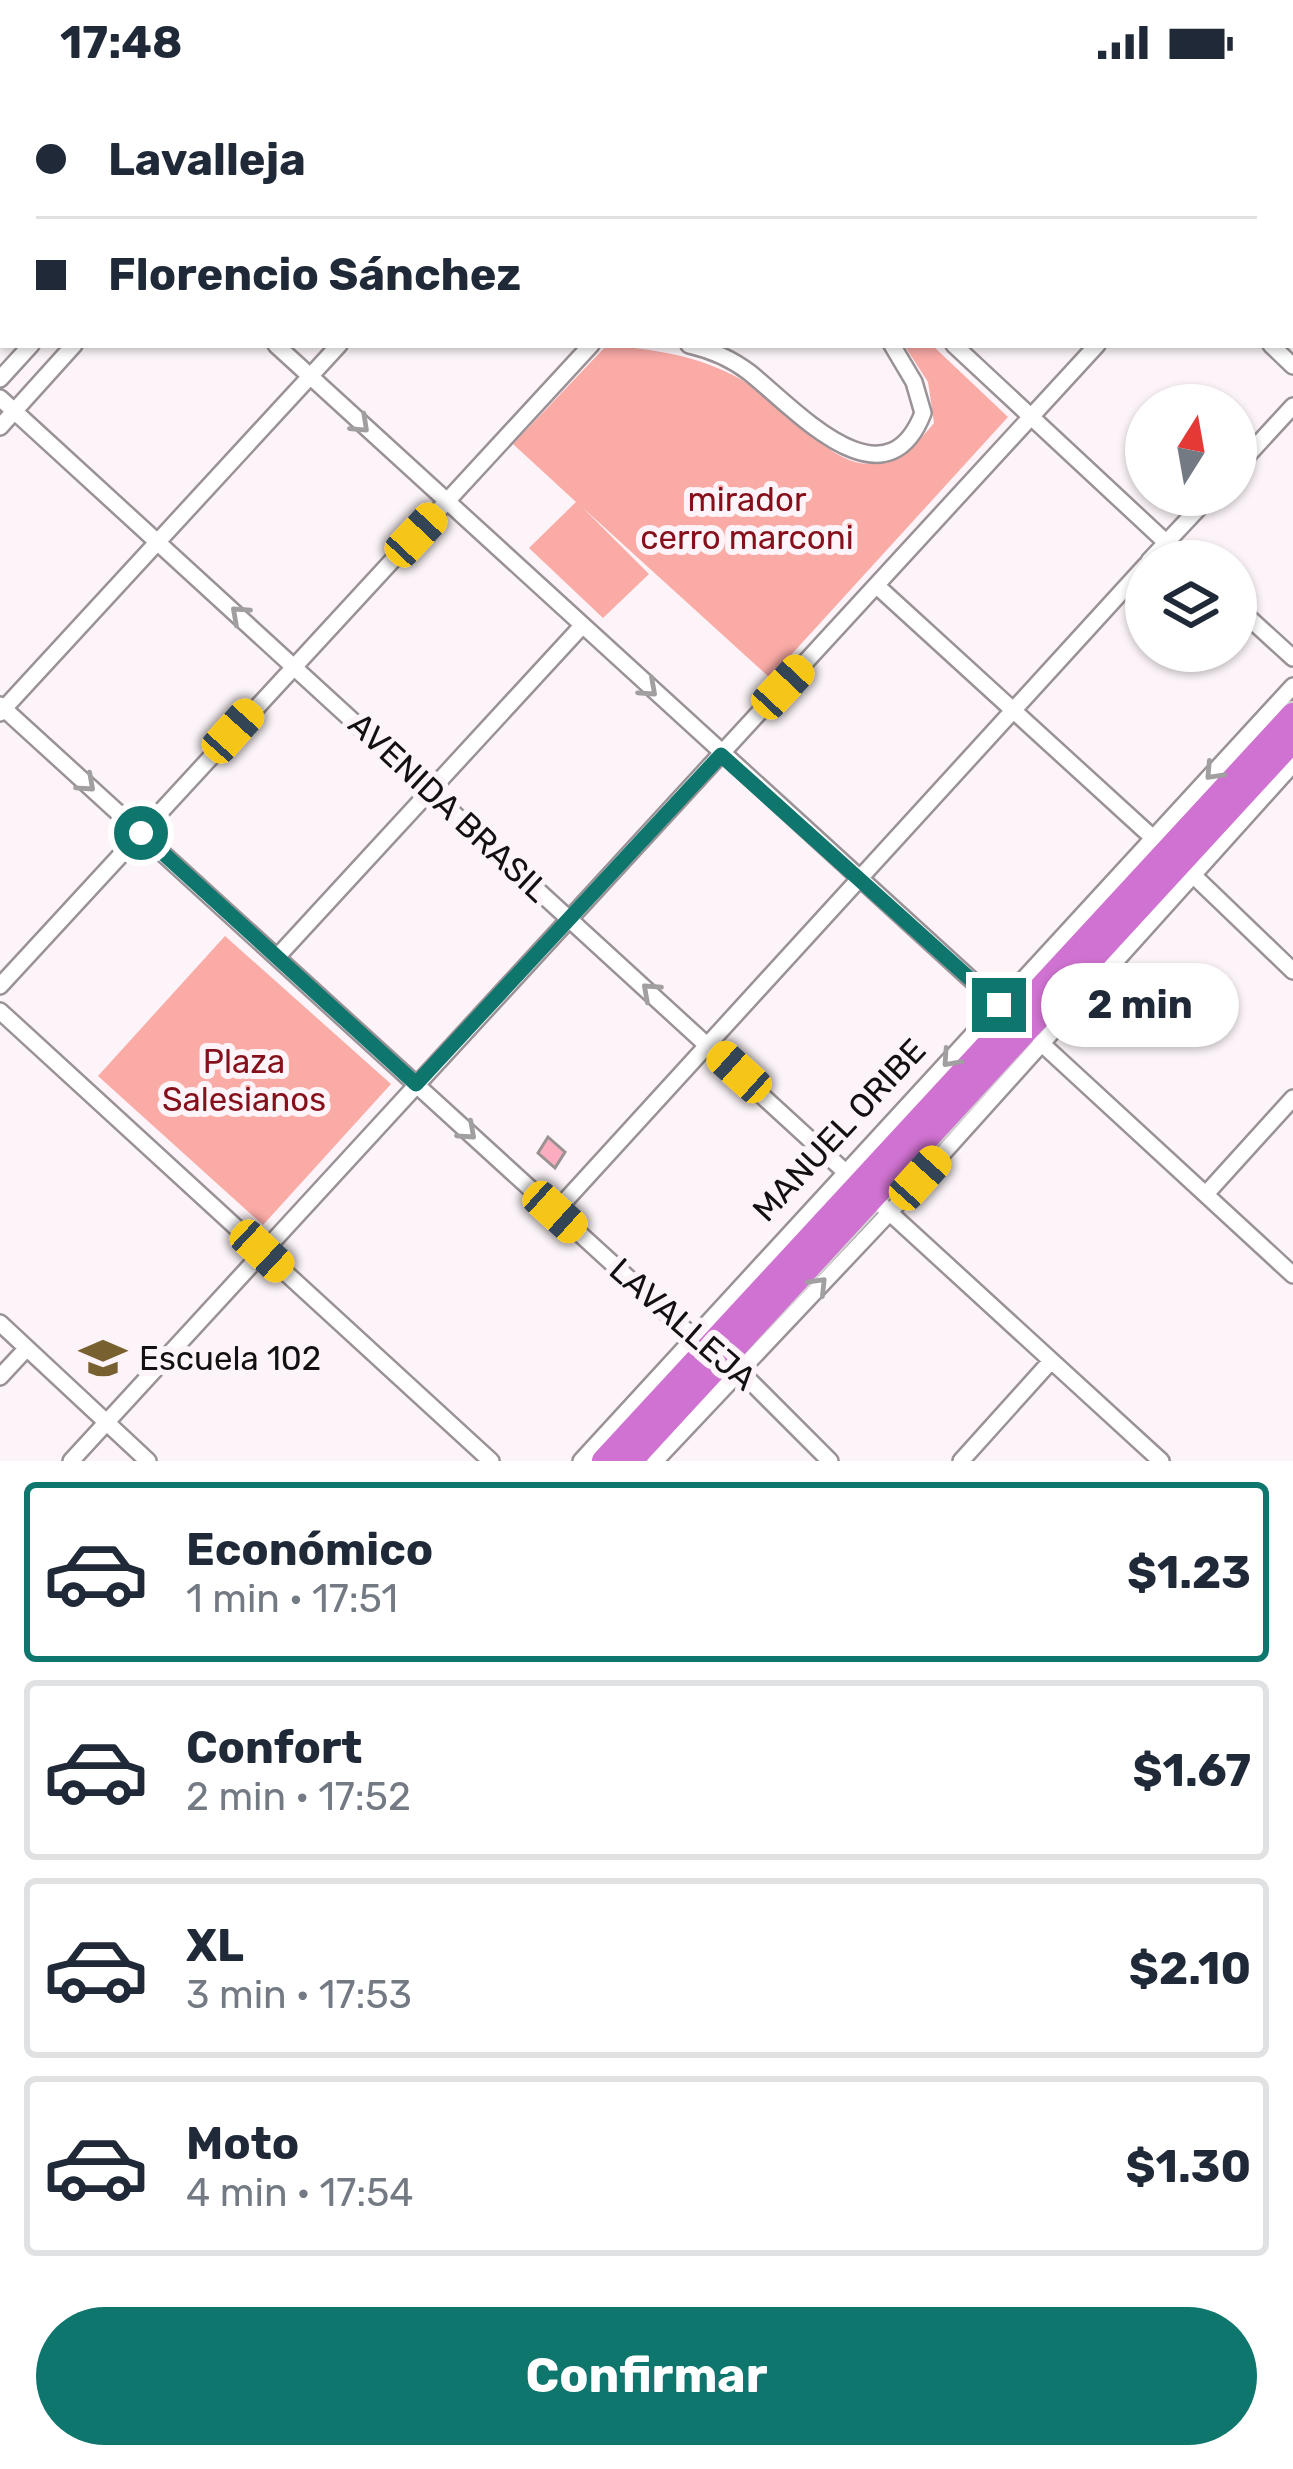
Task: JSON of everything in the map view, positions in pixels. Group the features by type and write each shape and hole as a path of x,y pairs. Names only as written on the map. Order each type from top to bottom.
{"highway":[{"name":"MANUEL ORIBE","path":"868,1191 1293,715"},
{"name":"MANUEL ORIBE","path":"604,1461 716,1353 1293,740"},
{"name":"MANUEL ORIBE","path":"630,1461 716,1353"}],"street":[{"path":"0,379 28,348"},
{"path":"0,428 71,348"},
{"path":"279,348 999,1005"},
{"path":"1,709 337,348"},
{"path":"0,986 588,348"},
{"path":"696,348 746,370 847,450 881,454 910,437 923,413 914,382 894,348"},
{"path":"958,348 1163,540"},
{"path":"70,1461 1094,348"},
{"name":"AVENIDA BRASIL","path":"0,398 1161,1461"},
{"path":"1257,445 1293,406"},
{"path":"1169,540 1191,516"},
{"path":"877,586 1152,837"},
{"path":"555,1212 1125,588"},
{"path":"1257,625 1293,658"},
{"path":"278,956 580,627"},
{"name":"MANUEL ORIBE","path":"581,1461 716,1353 868,1191 999,1005 1293,686"},
{"name":"LAVALLEJA","path":"1,709 830,1461"},
{"path":"655,1461 716,1353 868,1191 1040,1042 1293,764"},
{"path":"1192,874 1293,971"},
{"path":"0,1011 491,1461"},
{"path":"1040,1042 1293,1275"},
{"path":"1206,1194 1293,1097"},
{"path":"0,1322 148,1461"},
{"path":"0,1377 27,1348"},
{"path":"961,1461 1051,1361"}],"green space":[{"name":"mirador cerro marconi","path":"604,348 676,355 726,372 767,397 835,453 857,463 881,463 906,451 934,423 928,382 906,348 935,348 1008,417 770,678 582,507 649,574 603,618 529,548 576,502 513,444"},
{"name":"Plaza Salesianos","path":"225,936 391,1084 263,1225 98,1076"}],"building":[{"path":"548,1137 565,1152 555,1168 538,1153"}],"place":[{"name":"Escuela 102","path":"103,1358"}],"route":[{"path":"141,833 416,1084 721,755 999,1005"}]}
